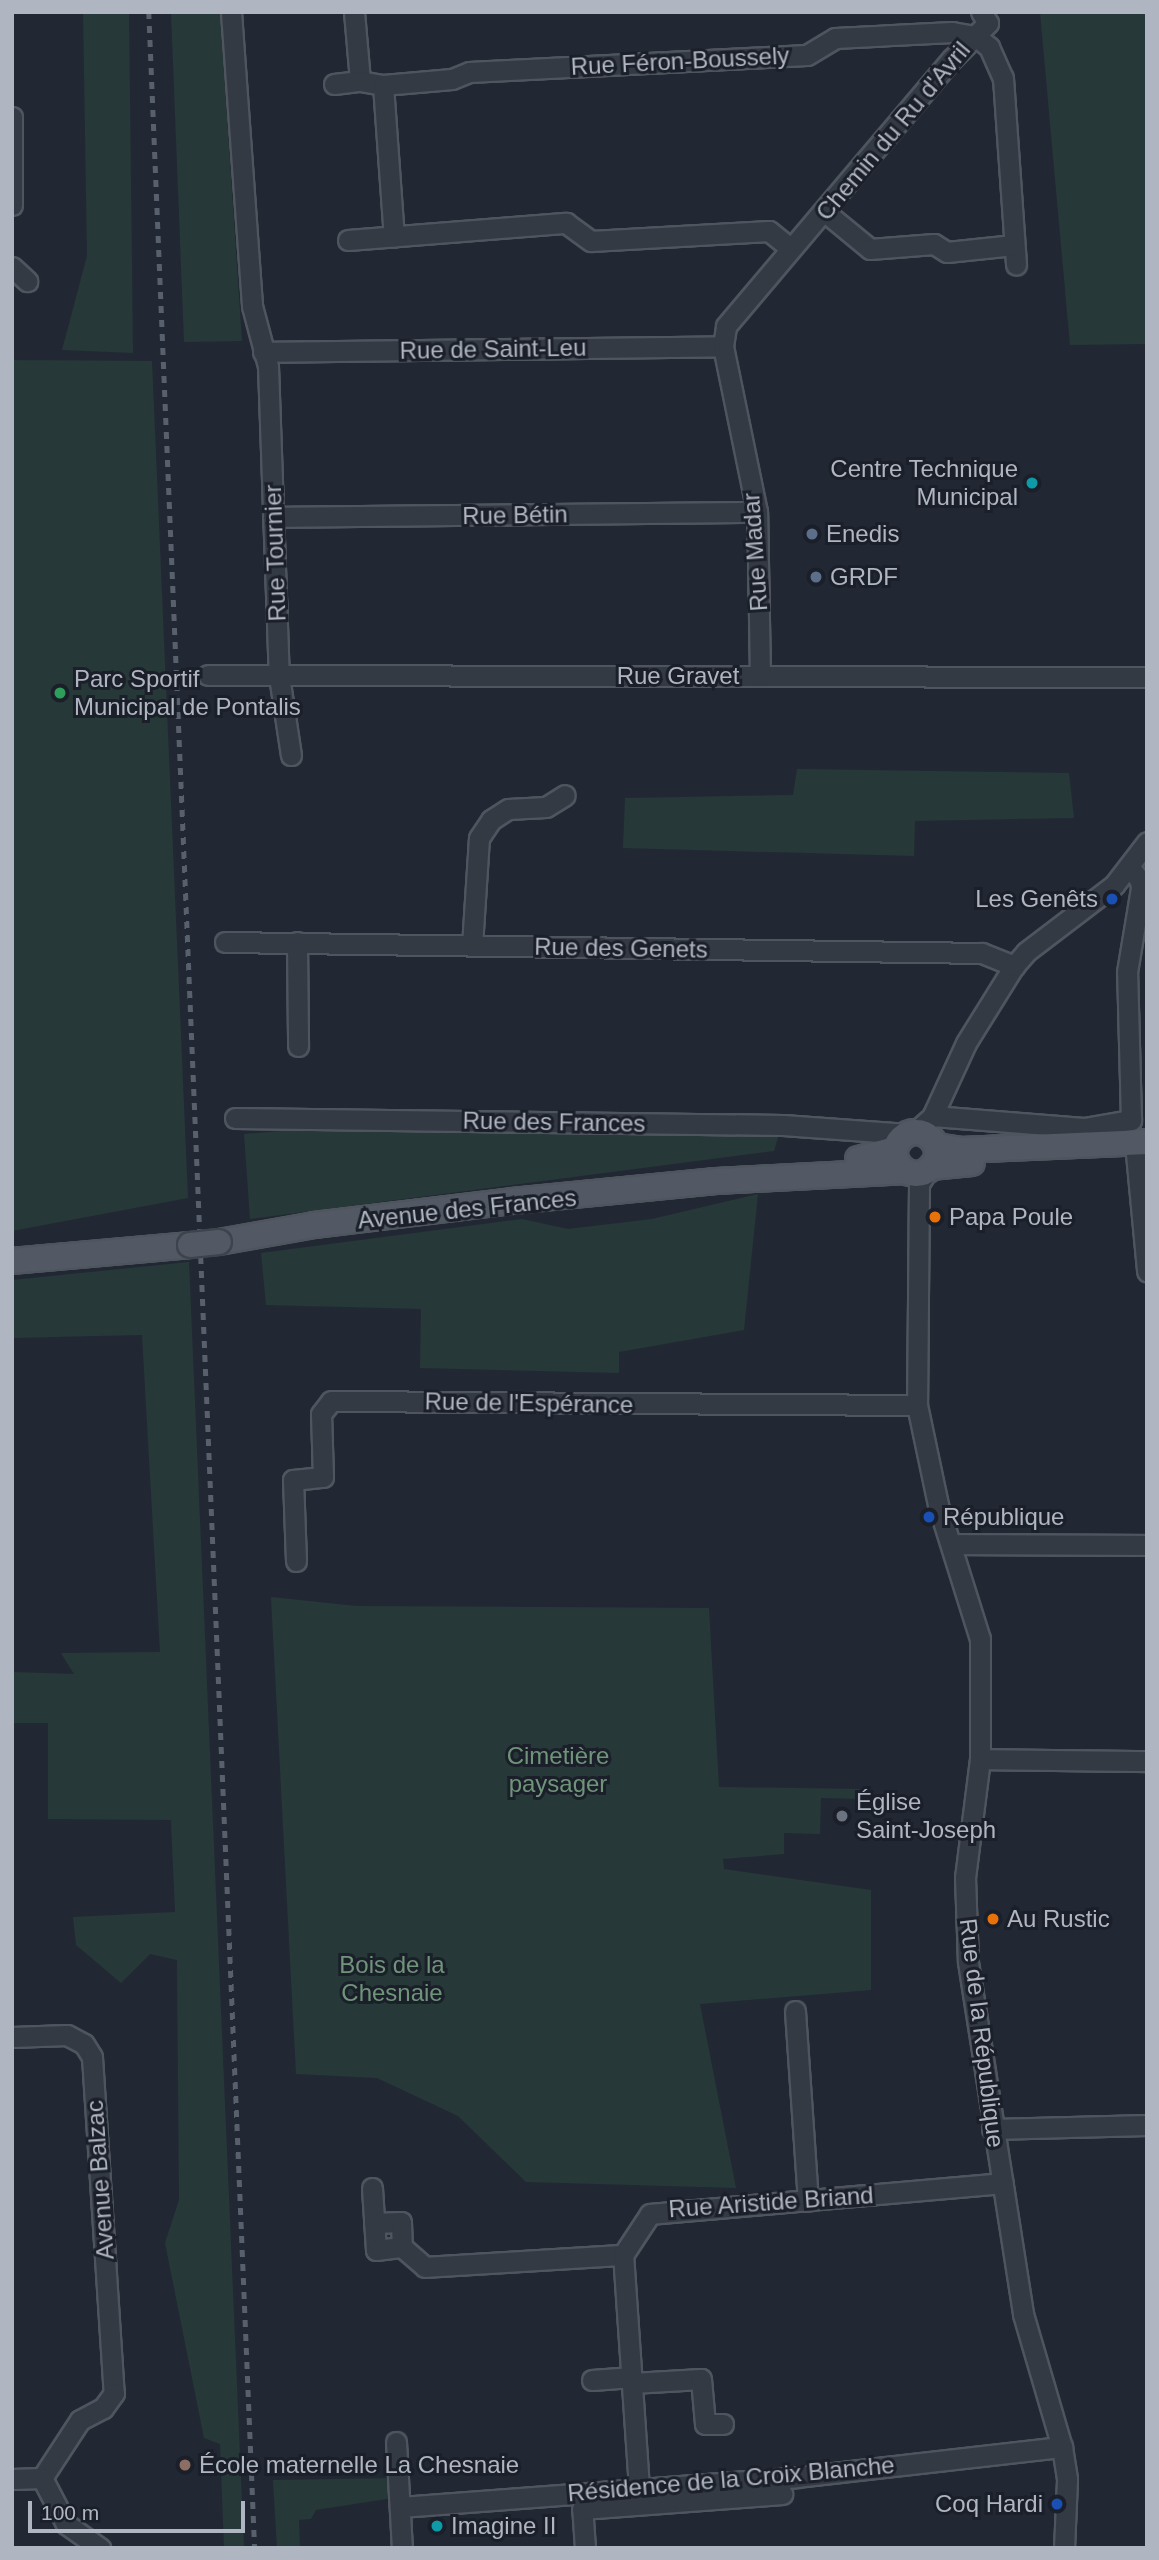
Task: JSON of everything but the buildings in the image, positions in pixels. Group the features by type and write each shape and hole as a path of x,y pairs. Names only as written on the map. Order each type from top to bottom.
{"main road":[{"name":"Avenue des Frances","path":"12,1261 219,1242 314,1225 716,1181 918,1150 1046,1157 1138,1135"}],"street":[{"name":"Rue Tournier","path":"231,12 252,306 263,352 279,676 291,755"},
{"path":"354,12 360,81"},
{"name":"Chemin du Ru d'Avril","path":"723,346 726,326 988,23 981,12"},
{"name":"Rue Féron-Boussely","path":"383,85 452,79 469,72 807,55 835,38 951,32 975,36"},
{"path":"975,36 989,47 1003,78 1016,265"},
{"path":"334,84 360,81 383,85 394,237"},
{"path":"12,117 12,205"},
{"path":"825,212 870,249 934,244 947,252 1014,245"},
{"path":"348,240 566,223 591,241 769,231 791,249"},
{"name":"Rue de Saint-Leu","path":"263,352 723,346"},
{"name":"Rue Madar","path":"723,346 757,512 761,676"},
{"name":"Rue Bétin","path":"273,517 757,512"},
{"name":"Rue Gravet","path":"208,675 1147,677"},
{"path":"472,946 479,838 491,820 508,808 546,807 565,795"},
{"name":"Rue de la République","path":"1064,2548 1067,2480 1062,2447 1023,2314 992,2129 966,1930 966,1851 980,1759 980,1639 928,1468 917,1405 918,1150 966,1043 1014,966 1130,868 1147,842"},
{"path":"1130,868 1140,888 1127,972 1147,1271"},
{"name":"Rue des Genets","path":"225,942 982,954 1014,966"},
{"path":"297,943 298,1046"},
{"name":"Rue des Frances","path":"235,1118 873,1128 918,1150"},
{"name":"Avenue des Frances","path":"918,1150 1084,1128 1138,1135"},
{"name":"Rue de l'Espérance","path":"296,1561 293,1480 323,1477 321,1414 331,1401 817,1408 917,1405"},
{"path":"951,1544 1147,1545"},
{"path":"980,1759 1147,1761"},
{"path":"795,2011 808,2201"},
{"name":"Avenue Balzac","path":"12,2037 67,2035 84,2044 92,2057 114,2393 103,2408 80,2420 42,2478"},
{"path":"992,2129 1147,2125"},
{"name":"Rue Aristide Briand","path":"623,2255 640,2224 656,2211 808,2201 1003,2183"},
{"path":"372,2188 374,2223 401,2222 402,2247 425,2267 623,2255 639,2487"},
{"path":"592,2379 701,2379 705,2424 723,2424"},
{"path":"396,2442 402,2548"},
{"name":"Résidence de la Croix Blanche","path":"400,2507 797,2477 1062,2447"},
{"path":"12,2479 42,2478 66,2524 100,2548"},
{"path":"585,2548 582,2508 782,2494"}],"green space":[{"path":"83,12 129,12 133,353 62,350 87,256"},
{"path":"171,12 220,12 242,341 184,342"},
{"path":"1040,12 1147,12 1147,344 1070,345"},
{"path":"12,360 152,361 188,1198 12,1231"},
{"path":"797,769 1069,773 1074,818 915,821 914,856 623,848 625,798 793,795"},
{"path":"328,1127 780,1131 774,1151 250,1219 244,1134"},
{"path":"758,1194 744,1330 619,1352 619,1373 420,1368 421,1309 266,1305 261,1253 522,1219 568,1229 652,1219"},
{"path":"189,1262 244,2548 224,2548 220,2444 204,2438 165,2243 179,2200 177,1960 150,1954 121,1983 76,1945 73,1917 175,1912 171,1820 48,1819 48,1723 12,1723 12,1672 74,1674 61,1653 160,1652 142,1335 12,1338 12,1280"},
{"path":"271,1597 356,1606 709,1608 719,1787 860,1789 861,1799 821,1798 820,1834 784,1833 784,1854 723,1859 724,1869 871,1890 871,1990 700,2004 736,2188 526,2182 458,2116 377,2078 296,2074"},
{"path":"398,2478 399,2497 316,2510 311,2519 299,2520 300,2548 277,2548 273,2480"}],"railway":[{"path":"149,12 255,2548"}],"place":[{"name":"Centre Technique Municipal","path":"1032,483"},
{"name":"Enedis","path":"812,534"},
{"name":"GRDF","path":"816,577"},
{"name":"Parc Sportif Municipal de Pontalis","path":"60,693"},
{"name":"Les Genêts","path":"1112,899"},
{"name":"Papa Poule","path":"935,1217"},
{"name":"République","path":"929,1517"},
{"name":"Église Saint-Joseph","path":"842,1816"},
{"name":"Au Rustic","path":"993,1919"},
{"name":"École maternelle La Chesnaie","path":"185,2465"},
{"name":"Coq Hardi","path":"1057,2504"},
{"name":"Imagine II","path":"437,2526"}],"park label":[{"name":"Cimetière paysager","path":"558,1770"},
{"name":"Bois de la Chesnaie","path":"392,1979"}]}
